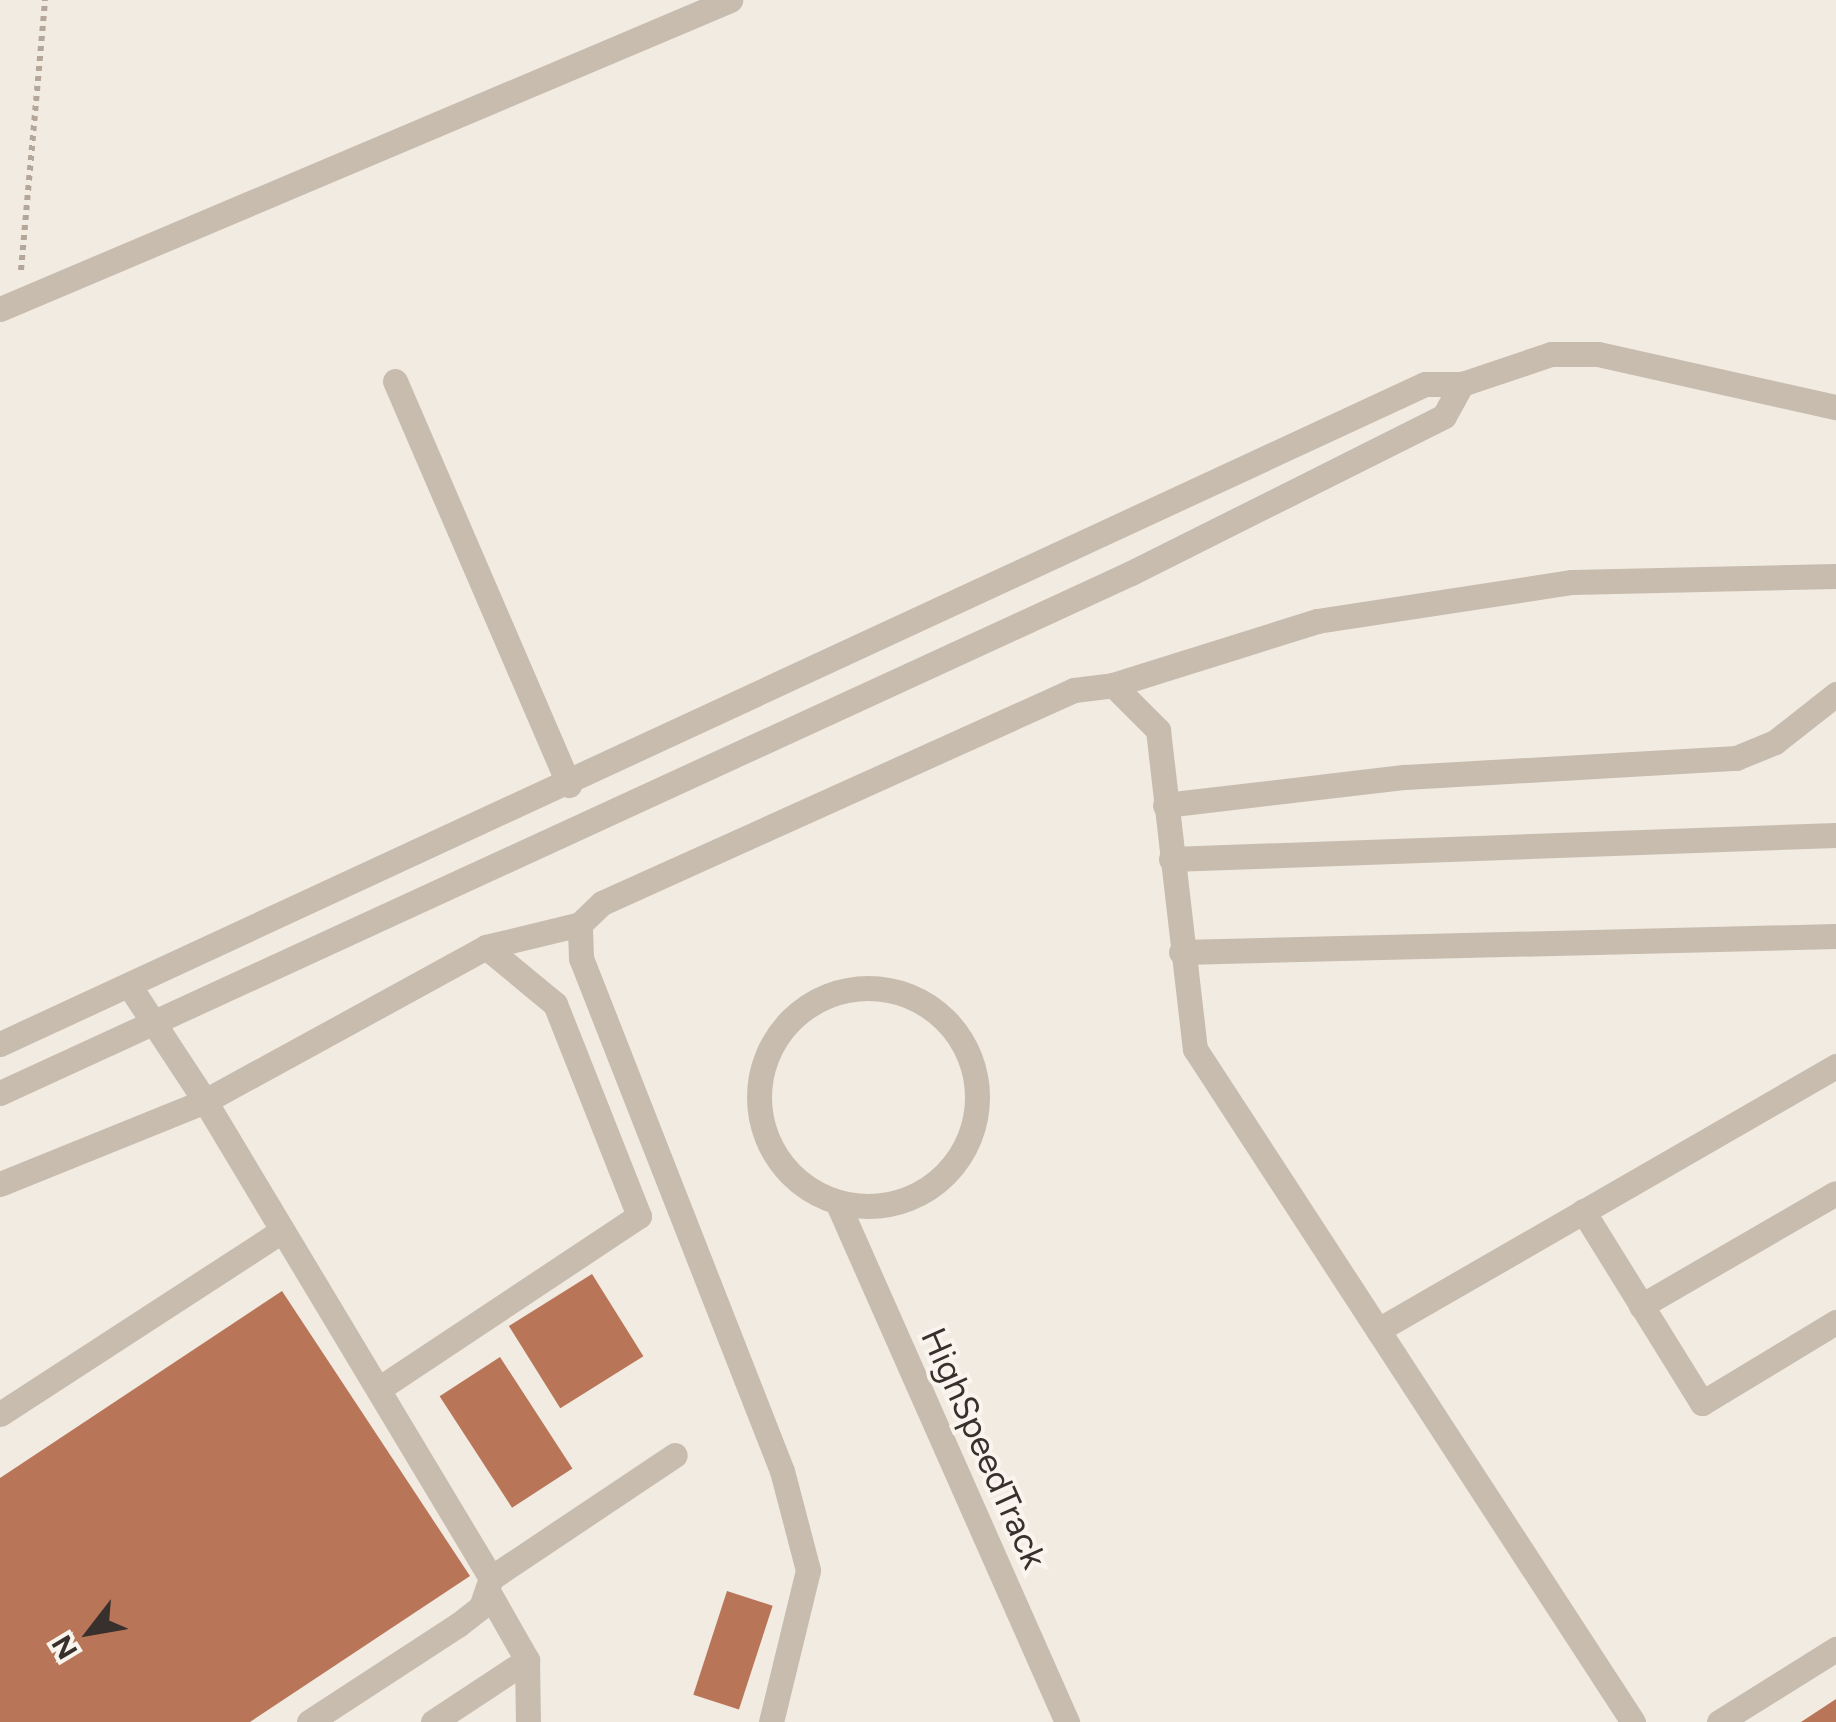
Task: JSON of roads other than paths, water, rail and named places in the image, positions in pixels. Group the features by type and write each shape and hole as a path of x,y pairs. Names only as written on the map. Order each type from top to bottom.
{"street":[{"path":"9,305 730,0"},
{"path":"0,1044 569,785 1425,384 1462,384 1551,354 1598,354 1836,406"},
{"path":"395,381 569,785"},
{"path":"0,1093 637,804 1444,416 1462,384"},
{"path":"0,1184 204,1101 486,947 580,924 602,903 1074,690 1113,685 1317,621 1572,582 1836,576"},
{"path":"1113,685 1158,730 1181,952 1196,1048 1634,1722"},
{"path":"1165,804 1405,777 1736,758 1775,742 1836,694"},
{"path":"617,762 637,804"},
{"path":"1171,858 1836,834"},
{"path":"580,924 582,958 782,1472 808,1570 771,1722"},
{"path":"1181,952 1836,936"},
{"path":"380,1388 639,1216 555,1004 486,947"},
{"path":"130,987 380,1388 490,1586 527,1660 528,1722"},
{"path":"833,992 908,994 964,1044 975,1118 938,1182 904,1201 837,1202 793,1176 764,1134 762,1066 800,1010 833,992"},
{"path":"1378,1330 1836,1066"},
{"path":"1641,1306 1836,1193"},
{"name":"HighSpeedTrack","path":"837,1202 1068,1722"},
{"path":"1584,1211 1702,1403 1836,1322"},
{"path":"0,1414 280,1232"},
{"path":"309,1722 458,1625 490,1586 675,1456"},
{"path":"1718,1722 1836,1649"},
{"path":"433,1722 527,1660"}]}
